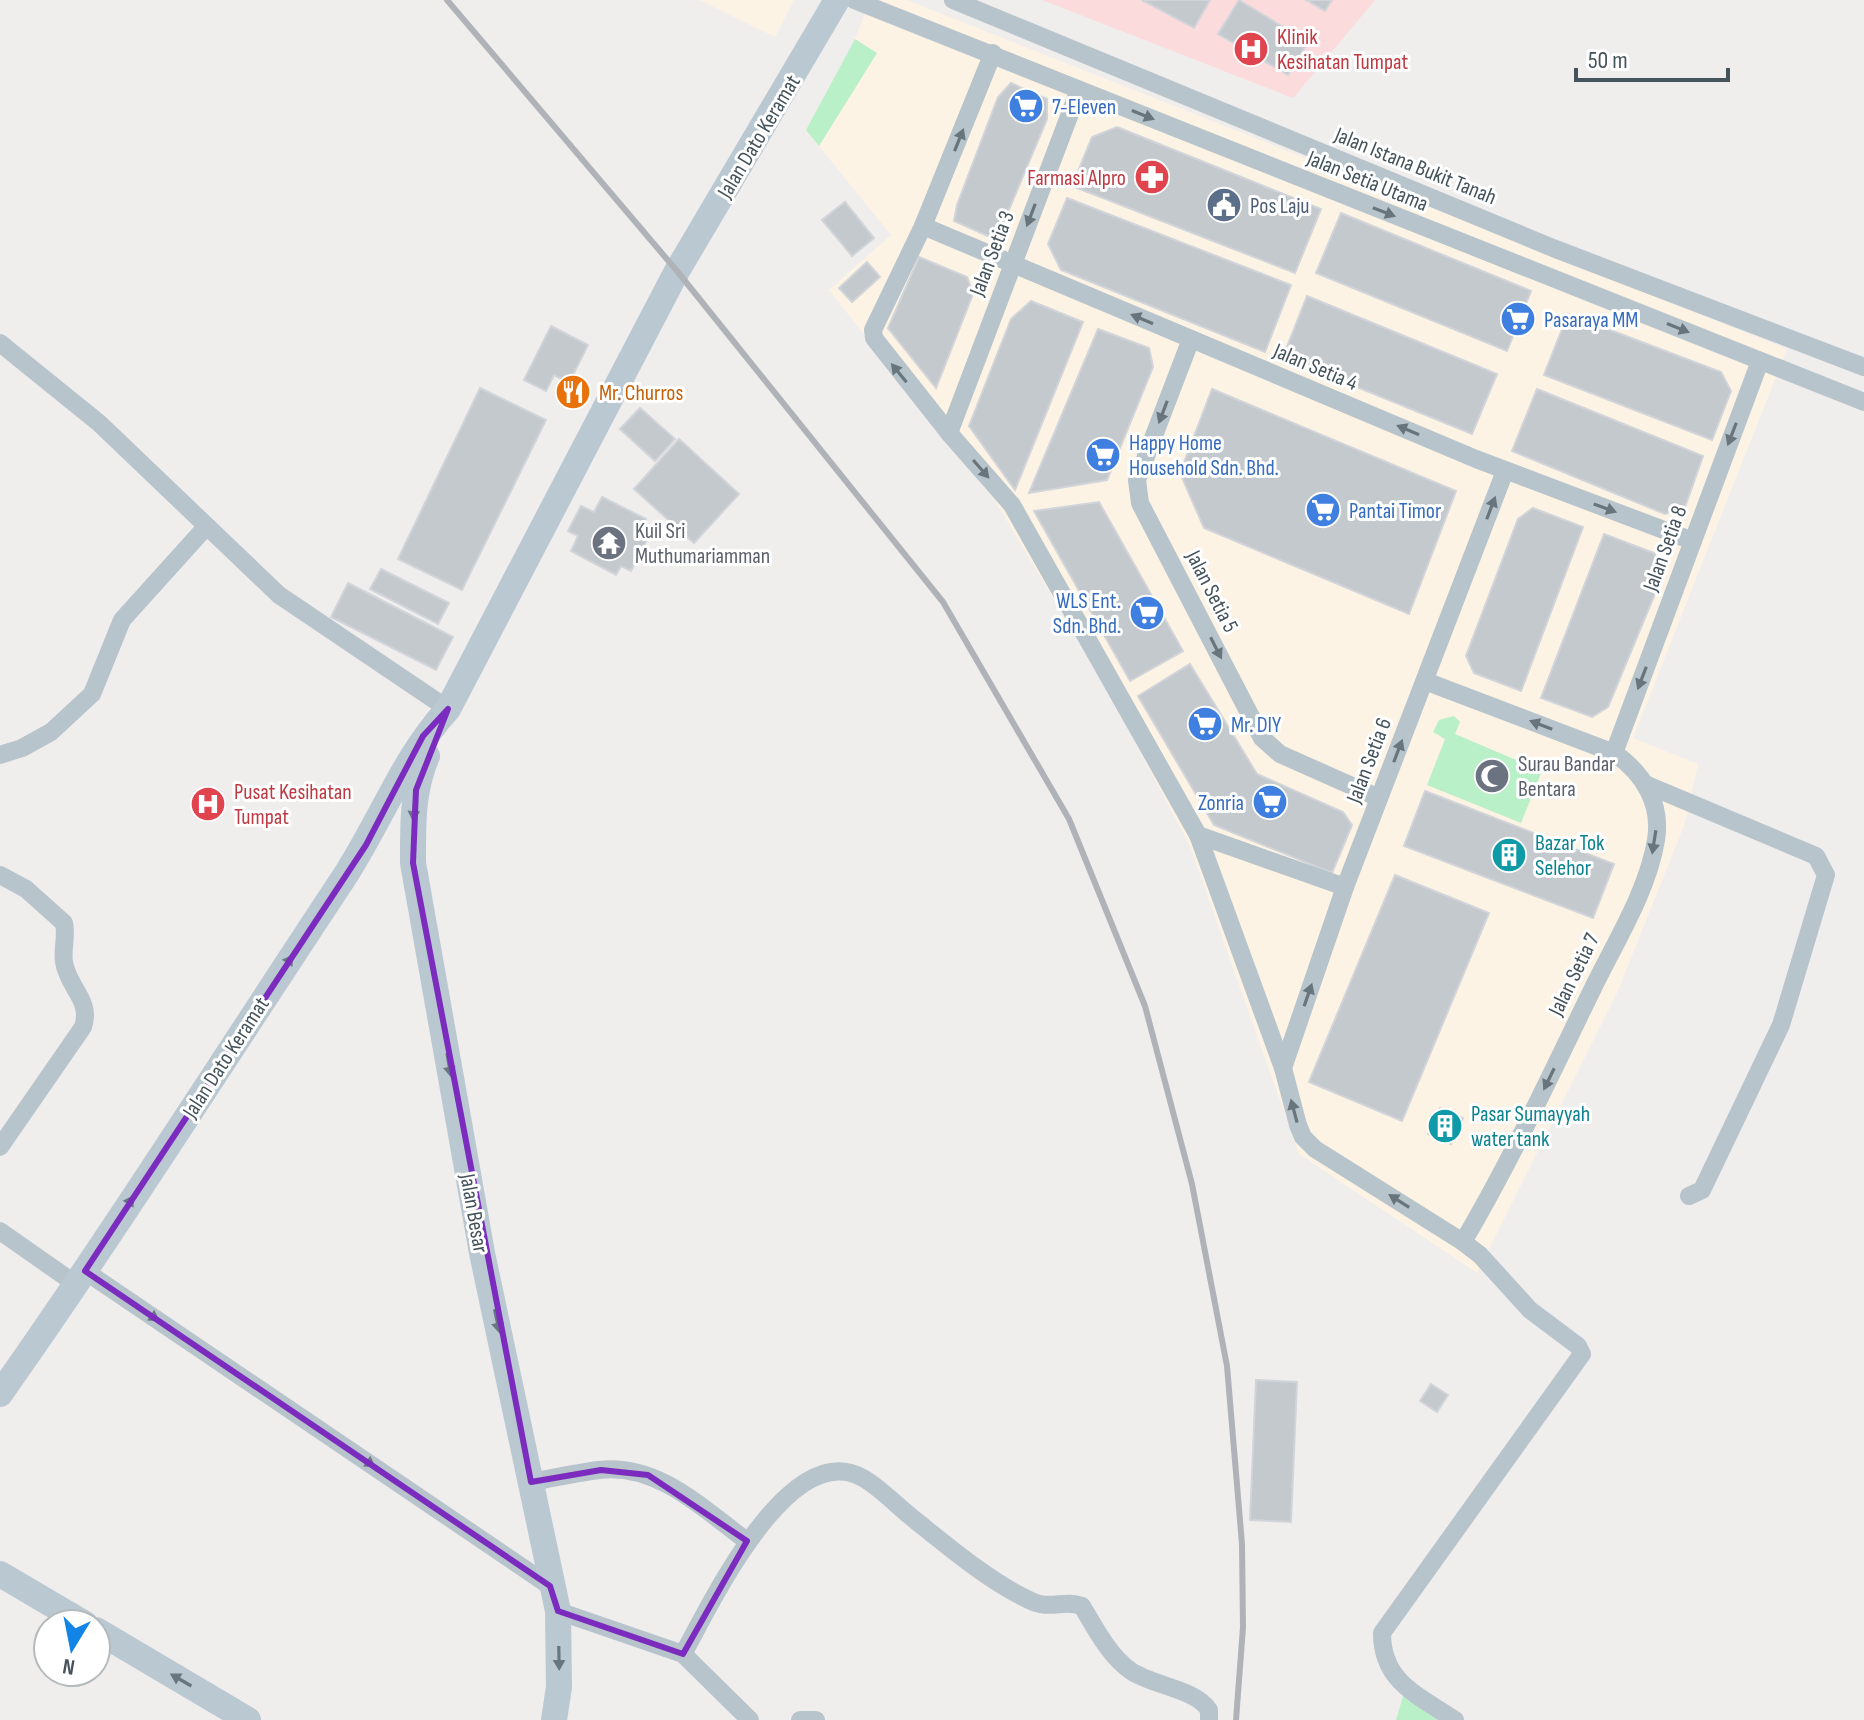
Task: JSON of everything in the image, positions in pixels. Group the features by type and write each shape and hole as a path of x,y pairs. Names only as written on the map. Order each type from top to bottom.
{"street":[{"name":"Jalan Istana Bukit Tanah","path":"953,0 1553,248 1864,367"},
{"name":"Jalan Setia Utama","path":"834,2 993,53 1864,402"},
{"name":"Jalan Dato Keramat","path":"0,1394 81,1278 366,845 423,736 448,709 677,271 834,2"},
{"path":"993,53 923,226 873,335 883,352 949,433 1012,505 1198,835 1283,1068 1303,1137 1315,1149 1463,1242 1486,1261 1516,1297 1578,1346 1582,1354 1382,1633 1382,1653 1394,1677 1455,1720"},
{"name":"Jalan Setia 3","path":"949,433 1079,90"},
{"name":"Jalan Setia 4","path":"923,226 1505,471 1693,541"},
{"name":"Jalan Setia 5","path":"1191,339 1137,480 1140,503 1262,738 1280,754 1379,798"},
{"path":"0,343 99,423 205,528 299,611 448,709"},
{"name":"Jalan Setia 8","path":"1614,753 1760,361"},
{"name":"Jalan Setia 6","path":"1283,1068 1345,887 1505,471"},
{"path":"0,755 22,748 51,732 92,694 122,620 205,528"},
{"name":"Jalan Setia 7","path":"1425,681 1614,753 1638,772 1656,808 1657,839 1627,918 1509,1160 1463,1242"},
{"name":"Jalan Besar","path":"448,709 418,777 413,806 413,863 482,1253 550,1586 558,1611 559,1687 554,1720"},
{"path":"1645,784 1816,856 1826,875 1781,1025 1702,1190 1689,1196"},
{"path":"1198,835 1345,887"},
{"path":"366,845 377,837 387,838 405,850 413,863"},
{"path":"0,875 26,889 64,923 64,965 87,1015 83,1027 0,1147"},
{"path":"0,1231 81,1278 550,1586"},
{"path":"531,1482 601,1470 648,1475 674,1488 747,1541"},
{"path":"683,1654 747,1541 764,1518 813,1479 841,1471 858,1476 959,1554 1026,1599 1041,1606 1082,1606 1113,1654 1129,1670 1155,1684 1199,1700 1209,1710 1209,1720"},
{"path":"0,1574 58,1608"},
{"path":"558,1611 683,1654 750,1720"},
{"path":"112,1639 248,1720"},
{"path":"800,1720 816,1720"}],"highlighted area":[{"path":"448,709 416,790 413,863 531,1482 601,1470 648,1475 747,1541 683,1654 558,1611 550,1586 85,1271 366,845 423,736"}],"shaded area":[{"path":"699,0 794,0 775,37"},
{"path":"870,0 907,0 1787,349 1633,738 1698,764 1685,823 1617,993 1477,1273 1299,1154 1190,846 1102,680 995,501 829,290 891,235 806,130 855,39"},
{"name":"Klinik Kesihatan Tumpat","path":"1042,0 1375,0 1293,98"}],"green space":[{"path":"855,39 877,53 819,146 806,130"},
{"path":"1454,716 1460,722 1455,734 1542,771 1521,823 1427,785 1445,739 1433,732 1439,720"},
{"path":"1404,1693 1443,1720 1396,1720"}],"building":[{"path":"1142,0 1210,0 1194,28"},
{"path":"1239,0 1308,42 1288,75 1218,34"},
{"path":"1306,0 1332,0 1325,11"},
{"path":"1011,83 1047,99 1047,119 1003,224 990,237 954,221 957,205 998,97"},
{"path":"1117,127 1321,209 1295,273 1072,186 1092,137"},
{"path":"1067,198 1291,285 1265,352 1061,270 1048,244"},
{"path":"845,202 874,238 852,256 822,220"},
{"path":"1341,213 1531,291 1507,351 1316,273"},
{"path":"919,257 967,277 973,294 936,388 888,328"},
{"path":"867,262 880,277 852,302 839,288"},
{"path":"1307,296 1497,374 1472,434 1283,357"},
{"path":"1031,301 1083,322 1015,490 969,426 1011,319"},
{"path":"1568,314 1721,372 1731,391 1712,440 1544,375"},
{"path":"551,326 588,345 569,383 554,375 546,391 524,380"},
{"path":"1098,329 1149,348 1153,367 1107,480 1029,493"},
{"name":"Mr. Churros","path":"571,385 580,390 576,399 566,394"},
{"path":"583,387 589,390 583,402 577,399"},
{"path":"480,388 546,420 462,590 398,559"},
{"name":"Pantai Timor","path":"1212,389 1456,491 1409,614 1204,528 1180,473"},
{"path":"1537,389 1703,456 1685,507 1665,514 1512,451"},
{"path":"640,408 675,439 655,461 620,429"},
{"path":"679,439 739,494 694,543 634,489"},
{"path":"602,497 646,519 639,533 648,538 631,571 621,566 616,575 571,551 578,536 568,531 581,506 594,512"},
{"path":"1099,502 1183,651 1130,681 1034,511"},
{"path":"1533,508 1583,527 1521,691 1474,673 1466,656 1518,519"},
{"path":"1604,534 1654,553 1664,572 1608,707 1592,717 1541,698"},
{"path":"381,569 449,603 438,624 370,589"},
{"path":"348,583 453,637 436,670 331,617"},
{"path":"1190,664 1257,774 1343,812 1352,825 1332,873 1214,825 1138,696"},
{"name":"Bazar Tok Selehor","path":"1425,791 1614,864 1593,918 1404,846"},
{"path":"1395,875 1489,913 1402,1121 1309,1082"},
{"name":"Pasar Sumayyah water tank","path":"1440,1108 1463,1118 1451,1144 1428,1134"},
{"path":"1256,1380 1297,1382 1291,1522 1250,1520"},
{"path":"1431,1384 1448,1395 1437,1412 1420,1401"}],"railway":[{"path":"447,0 677,271 943,602 1069,819 1145,1006 1192,1184 1227,1366 1242,1544 1243,1627 1236,1720"}],"place":[{"name":"Klinik Kesihatan Tumpat","path":"1251,49"},
{"name":"7-Eleven","path":"1026,106"},
{"name":"Farmasi Alpro","path":"1152,177"},
{"name":"Pos Laju","path":"1224,205"},
{"name":"Pasaraya MM","path":"1518,319"},
{"name":"Mr. Churros","path":"573,392"},
{"name":"Happy Home Household Sdn. Bhd.","path":"1103,455"},
{"name":"Pantai Timor","path":"1323,510"},
{"name":"Kuil Sri Muthumariamman","path":"609,543"},
{"name":"WLS Ent. Sdn. Bhd.","path":"1147,613"},
{"name":"Mr. DIY","path":"1205,724"},
{"name":"Surau Bandar Bentara","path":"1492,776"},
{"name":"Zonria","path":"1270,802"},
{"name":"Pusat Kesihatan Tumpat","path":"208,804"},
{"name":"Bazar Tok Selehor","path":"1509,855"},
{"name":"Pasar Sumayyah water tank","path":"1445,1126"}]}
